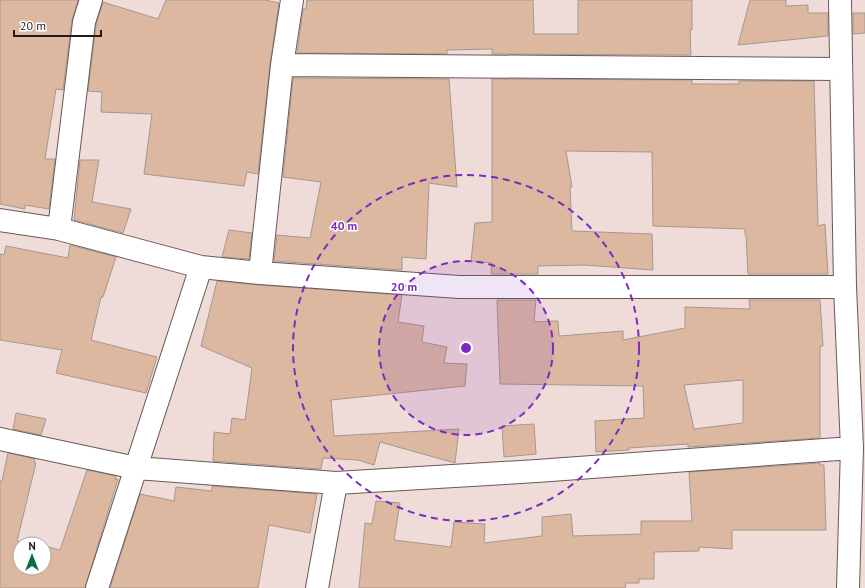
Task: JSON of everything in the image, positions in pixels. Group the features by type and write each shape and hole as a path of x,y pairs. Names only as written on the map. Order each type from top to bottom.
{"street":[{"path":"59,229 84,22 91,0"},
{"path":"260,273 282,65 292,0"},
{"path":"840,0 845,287 852,448 848,588"},
{"path":"282,65 841,68"},
{"path":"0,220 59,229 200,267 260,273 459,287 845,287"},
{"path":"97,588 200,267"},
{"path":"0,439 136,468 336,483 545,471 852,448"},
{"path":"316,588 336,483"}],"building":[{"path":"0,0 78,0 72,20 63,90 56,89 45,159 55,159 49,209 25,205 25,209 0,204"},
{"path":"166,0 265,0 279,3 270,64 258,174 247,172 244,186 144,174 152,114 101,112 102,92 88,91 96,25 103,2 158,19"},
{"path":"307,0 533,0 534,34 578,34 578,0 692,0 692,30 690,30 691,55 492,54 492,49 447,50 447,54 297,53 303,9 306,9"},
{"path":"750,0 786,0 786,6 808,5 808,13 828,13 828,36 738,45"},
{"path":"853,13 865,13 865,33 853,34"},
{"path":"293,78 449,79 457,187 429,183 426,259 402,257 402,270 274,261 277,235 310,238 321,182 283,177"},
{"path":"492,79 692,80 692,84 739,84 739,81 814,81 818,226 825,224 828,274 748,274 745,229 653,226 652,152 566,151 572,187 570,187 572,231 652,234 653,270 584,265 538,266 538,274 491,274 492,263 471,261 475,223 492,222"},
{"path":"80,160 99,160 92,202 131,209 123,233 74,220"},
{"path":"229,230 252,233 249,259 222,257"},
{"path":"70,245 116,257 103,297 101,297 91,340 157,357 146,393 56,373 62,350 0,340 0,254 4,255 6,246 68,258"},
{"path":"217,281 402,295 398,322 424,326 422,342 447,347 444,363 467,364 465,386 331,400 334,436 459,429 455,463 380,442 374,465 358,460 323,458 321,469 213,461 214,432 230,434 232,418 245,420 252,368 201,346"},
{"path":"497,300 536,300 534,322 558,321 559,336 623,331 623,340 685,328 685,307 750,309 749,300 820,300 823,346 820,346 820,438 688,447 688,444 596,452 595,421 644,418 643,386 500,384","holes":["743,380 743,423 694,429 684,385"]},
{"path":"16,413 46,419 41,435 13,429"},
{"path":"534,424 536,454 504,457 502,426"},
{"path":"8,453 35,459 34,463 36,463 18,536 12,536 12,576 52,576 52,548 60,550 87,470 116,476 115,479 118,479 85,588 0,588 0,481 2,481"},
{"path":"820,463 820,465 824,465 826,530 732,530 732,549 699,547 699,551 654,552 654,579 639,579 639,583 626,583 625,588 359,588 365,523 372,524 376,501 400,503 394,540 451,547 454,522 485,524 484,543 542,536 542,517 571,514 573,536 641,534 641,521 692,521 689,472"},
{"path":"212,486 317,494 310,533 269,525 258,588 110,588 140,494 174,501 176,487 212,491"}]}
